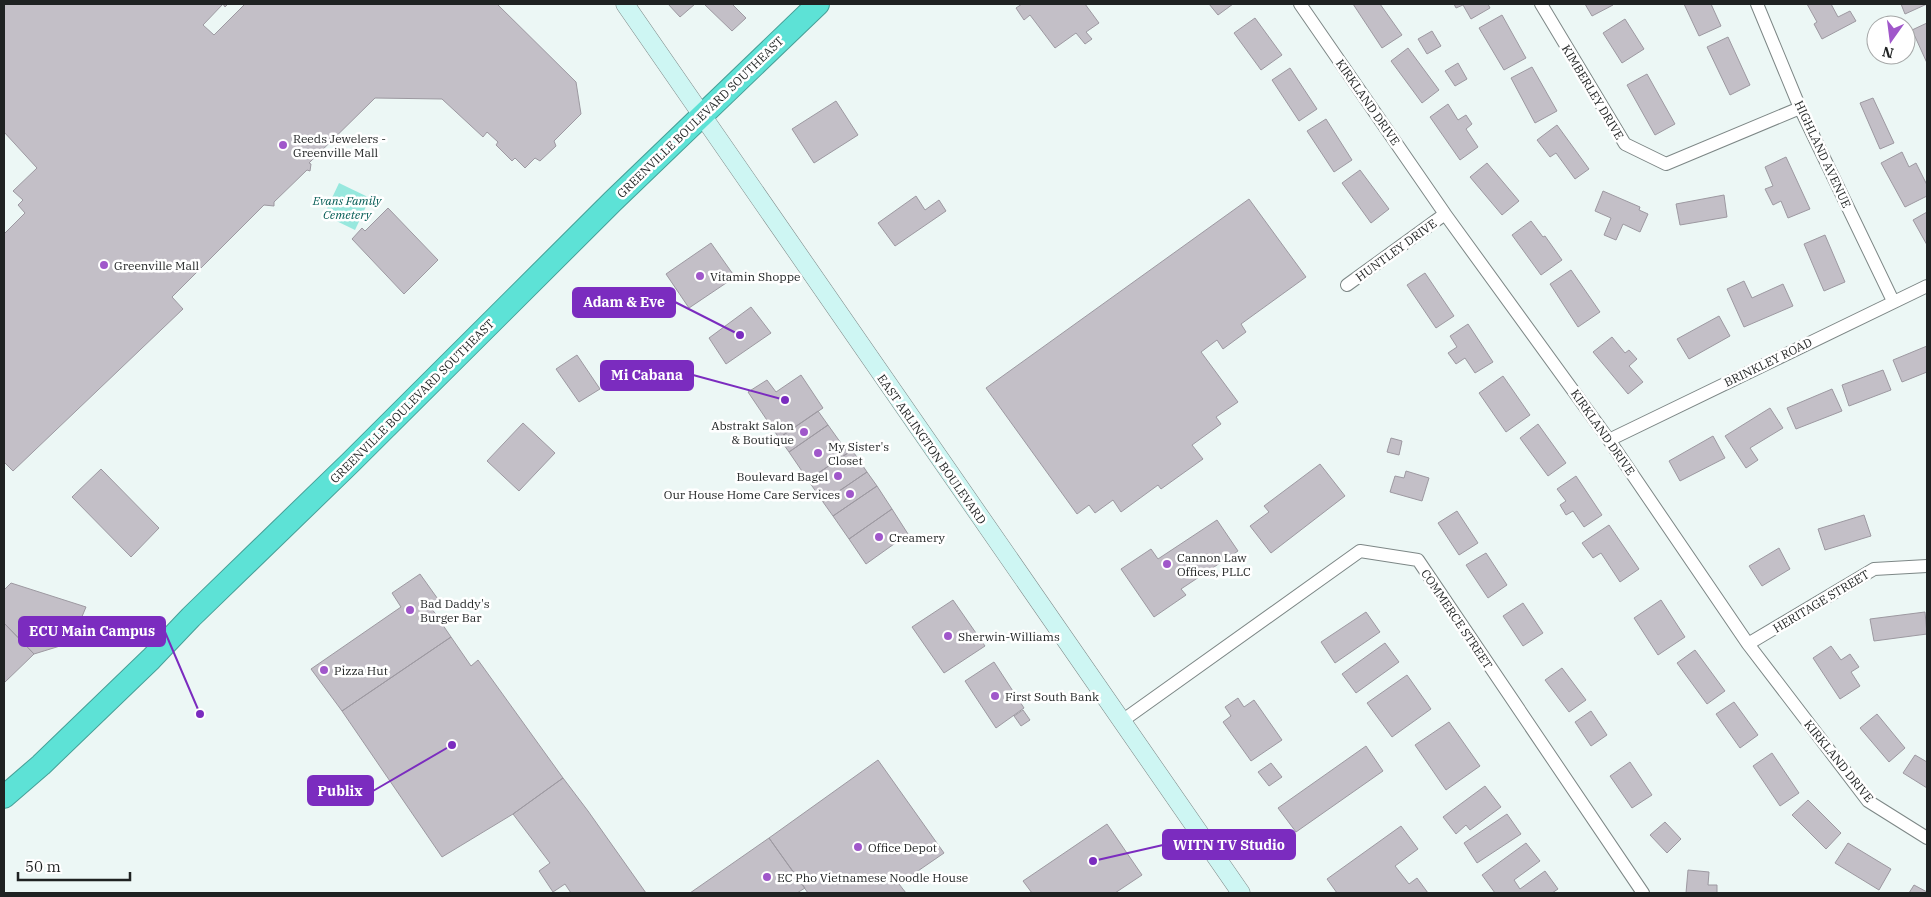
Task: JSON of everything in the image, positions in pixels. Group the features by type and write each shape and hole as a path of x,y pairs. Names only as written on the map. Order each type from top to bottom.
{"highway":[{"name":"GREENVILLE BOULEVARD SOUTHEAST","path":"4,798 152,659 191,617 351,462 702,115 818,4"}],"main road":[{"name":"EAST ARLINGTON BOULEVARD","path":"625,4 1241,893"}],"street":[{"name":"KIRKLAND DRIVE","path":"1300,4 1445,214 1609,440 1748,644 1868,801 1927,838"},
{"name":"KIMBERLEY DRIVE","path":"1541,4 1625,144 1666,164 1800,108"},
{"name":"HIGHLAND AVENUE","path":"1757,4 1800,108 1893,301"},
{"name":"HUNTLEY DRIVE","path":"1347,285 1445,214"},
{"name":"BRINKLEY ROAD","path":"1609,440 1927,286"},
{"name":"COMMERCE STREET","path":"1122,721 1360,551 1418,560 1644,893"},
{"name":"HERITAGE STREET","path":"1748,644 1874,569 1927,566"}],"green space":[{"name":"Evans Family Cemetery","path":"339,183 370,198 355,230 324,215"}],"building":[{"name":"Greenville Mall","path":"4,4 223,4 203,25 214,35 245,4 497,4 576,82 581,114 554,141 556,146 540,161 535,158 525,168 515,158 512,161 496,145 498,142 487,132 483,137 442,99 375,98 309,163 311,164 310,171 307,170 274,202 274,206 264,205 172,297 183,309 13,471 4,462 4,234 25,213 18,205 23,200 13,191 37,168 4,132"},
{"path":"668,4 695,4 680,17"},
{"path":"704,4 732,4 746,18 732,31"},
{"path":"1022,4 1085,4 1099,23 1086,32 1092,39 1085,44 1076,33 1055,48 1030,15 1024,20 1016,8"},
{"path":"1209,4 1233,4 1218,15"},
{"path":"1353,4 1380,4 1402,35 1382,48"},
{"path":"1454,4 1488,4 1490,8 1471,19 1463,5 1456,8"},
{"path":"1585,4 1613,4 1613,5 1592,16"},
{"path":"1684,4 1711,4 1721,26 1699,36"},
{"path":"1807,4 1831,4 1838,17 1850,11 1856,21 1822,39 1814,24 1817,22"},
{"path":"1901,4 1927,4 1905,14"},
{"path":"1502,15 1526,58 1504,70 1479,28"},
{"path":"1255,18 1282,55 1261,70 1234,33"},
{"path":"1625,19 1644,49 1622,63 1603,33"},
{"path":"1927,23 1927,63 1916,39 1916,28"},
{"path":"1432,31 1441,46 1427,54 1418,39"},
{"path":"1728,37 1750,85 1730,95 1707,47"},
{"path":"1408,48 1439,90 1422,103 1391,61"},
{"path":"1458,63 1467,79 1455,86 1445,71"},
{"path":"1532,67 1557,111 1535,123 1511,78"},
{"path":"1290,68 1317,109 1299,121 1272,80"},
{"path":"1647,74 1675,124 1655,135 1627,85"},
{"path":"1873,98 1894,143 1880,149 1860,103"},
{"path":"836,101 858,135 814,163 792,129"},
{"path":"1448,104 1458,120 1466,115 1472,124 1466,129 1478,147 1460,160 1430,117"},
{"path":"1326,119 1352,160 1334,172 1307,131"},
{"path":"1557,125 1589,169 1575,179 1556,153 1550,157 1537,140"},
{"path":"1902,152 1909,167 1916,163 1927,185 1927,196 1905,207 1881,163"},
{"path":"1786,157 1810,209 1788,218 1781,201 1773,205 1765,189 1773,186 1765,167"},
{"path":"1487,163 1519,201 1502,215 1470,177"},
{"path":"1360,170 1389,209 1371,223 1342,183"},
{"path":"1603,191 1640,207 1639,210 1648,214 1640,232 1623,224 1616,240 1604,235 1611,218 1595,211"},
{"path":"1724,195 1727,217 1680,225 1676,204"},
{"path":"916,196 925,210 939,200 946,211 895,246 878,223"},
{"path":"1249,199 1306,277 1241,324 1246,332 1223,349 1217,340 1201,352 1238,402 1216,417 1221,424 1192,445 1203,459 1161,489 1158,485 1121,512 1113,500 1095,513 1089,505 1077,514 986,388"},
{"path":"388,208 438,260 404,294 352,239 362,228 365,231"},
{"path":"1927,212 1927,245 1913,220"},
{"path":"1531,221 1543,237 1545,236 1562,260 1541,275 1512,235"},
{"path":"1825,235 1845,282 1824,291 1804,244"},
{"name":"Vitamin Shoppe","path":"711,243 735,277 689,308 666,274"},
{"path":"1571,270 1600,312 1578,327 1550,284"},
{"path":"1425,273 1454,316 1436,328 1407,285"},
{"path":"1744,281 1752,298 1783,284 1793,306 1744,327 1727,289"},
{"path":"751,307 771,333 726,364 709,338"},
{"path":"1719,316 1730,336 1689,359 1677,339"},
{"path":"1468,324 1493,362 1475,373 1465,358 1456,364 1448,353 1457,347 1450,336"},
{"path":"1612,337 1625,353 1629,350 1637,359 1629,366 1643,382 1628,394 1593,352"},
{"path":"1927,346 1927,372 1902,382 1893,360"},
{"path":"577,355 600,389 579,402 556,369"},
{"path":"1883,370 1891,390 1849,406 1842,385"},
{"path":"801,375 823,408 779,438 748,392 767,380 776,392"},
{"path":"1503,376 1530,415 1506,432 1479,393"},
{"path":"1832,389 1842,411 1796,429 1787,408"},
{"path":"1770,408 1783,428 1750,448 1758,460 1746,468 1725,436"},
{"name":"Abstrakt Salon & Boutique","path":"818,411 828,425 789,452 779,438"},
{"path":"523,423 555,453 519,491 487,461"},
{"path":"1538,424 1566,463 1548,476 1520,438"},
{"name":"My Sister's Closet","path":"828,425 848,453 808,480 789,452"},
{"path":"1713,436 1725,458 1680,481 1669,461"},
{"path":"1391,438 1402,441 1399,455 1387,452"},
{"name":"Boulevard Bagel","path":"852,450 867,472 823,502 808,480"},
{"path":"1320,464 1345,496 1271,553 1250,526 1269,512 1264,506"},
{"path":"101,469 159,528 131,557 72,497"},
{"path":"1406,471 1429,478 1422,501 1390,492 1395,476 1404,478"},
{"name":"Our House Home Care Services","path":"867,472 877,486 833,516 823,502"},
{"path":"1576,476 1602,515 1584,527 1573,511 1566,515 1560,505 1566,501 1557,489"},
{"path":"877,486 892,509 849,539 833,516"},
{"name":"Creamery","path":"892,509 908,534 866,564 849,539"},
{"path":"1457,511 1478,543 1459,555 1438,523"},
{"path":"1864,515 1871,536 1825,550 1818,529"},
{"path":"1217,520 1238,551 1181,589 1186,595 1154,617 1121,569 1151,549 1158,559"},
{"path":"1609,525 1639,569 1620,582 1601,553 1593,558 1582,543"},
{"path":"1779,548 1790,569 1762,586 1749,566"},
{"path":"1486,553 1507,585 1488,598 1466,565"},
{"path":"420,574 440,602 432,609 451,637 342,711 311,669 401,607 392,593"},
{"path":"11,583 86,607 76,631 60,646 34,654 4,623 4,590"},
{"name":"Sherwin-Williams","path":"953,600 985,646 944,673 912,627"},
{"path":"1661,600 1685,637 1658,655 1634,618"},
{"path":"1523,603 1543,633 1523,646 1503,616"},
{"path":"1366,612 1380,632 1335,663 1321,642"},
{"path":"1925,612 1927,634 1874,641 1870,619"},
{"path":"4,623 34,654 4,683"},
{"path":"451,637 471,666 478,660 563,778 513,814 442,857 342,711"},
{"path":"1385,643 1399,662 1356,693 1342,674"},
{"path":"1831,646 1841,660 1850,654 1859,667 1851,672 1860,686 1840,699 1813,658"},
{"path":"1695,650 1725,691 1707,704 1677,663"},
{"name":"First South Bank","path":"994,662 1024,708 996,728 965,681"},
{"path":"1562,668 1586,700 1569,712 1545,680"},
{"path":"1407,675 1431,709 1392,737 1367,703"},
{"path":"1238,698 1244,707 1254,700 1282,740 1251,761 1223,722 1231,716 1225,707"},
{"path":"1734,702 1758,735 1740,748 1716,714"},
{"path":"1023,710 1030,720 1021,726 1014,716"},
{"path":"1591,711 1607,735 1591,746 1575,722"},
{"path":"1877,714 1905,748 1889,762 1860,728"},
{"path":"1449,722 1480,766 1446,790 1415,745"},
{"path":"1366,746 1383,771 1296,832 1278,808"},
{"path":"1772,753 1799,793 1780,806 1753,766"},
{"path":"1915,755 1927,762 1927,788 1903,773"},
{"path":"878,760 944,853 899,884 906,893 808,893 769,838"},
{"path":"1630,762 1652,795 1632,808 1610,776"},
{"path":"1271,763 1282,777 1269,786 1258,772"},
{"path":"563,778 646,893 571,893 565,884 553,892 539,871 550,863 513,814"},
{"path":"1485,786 1501,807 1470,830 1466,825 1456,834 1443,817"},
{"path":"1808,800 1841,833 1826,849 1792,815"},
{"path":"1507,814 1521,834 1477,863 1464,843"},
{"path":"1665,822 1681,839 1667,853 1650,835"},
{"path":"1107,824 1142,875 1115,893 1032,893 1023,881"},
{"path":"1401,826 1418,849 1395,866 1409,884 1417,878 1428,893 1337,893 1327,879"},
{"path":"769,838 805,888 797,893 690,893"},
{"path":"1526,843 1540,861 1514,880 1520,889 1545,871 1558,889 1552,893 1495,893 1482,875"},
{"path":"1848,843 1891,869 1879,890 1835,863"},
{"path":"1688,870 1709,872 1708,885 1717,885 1717,893 1686,893"},
{"path":"1914,885 1927,892 1927,893 1909,893"}],"place":[{"name":"Reeds Jewelers - Greenville Mall","path":"283,145"},
{"name":"Greenville Mall","path":"104,265"},
{"name":"Vitamin Shoppe","path":"700,276"},
{"name":"Adam & Eve","path":"740,335"},
{"name":"Mi Cabana","path":"785,400"},
{"name":"Abstrakt Salon & Boutique","path":"804,432"},
{"name":"My Sister's Closet","path":"818,453"},
{"name":"Boulevard Bagel","path":"838,476"},
{"name":"Our House Home Care Services","path":"850,494"},
{"name":"Creamery","path":"879,537"},
{"name":"Cannon Law Offices, PLLC","path":"1167,564"},
{"name":"Bad Daddy's Burger Bar","path":"410,610"},
{"name":"Sherwin-Williams","path":"948,636"},
{"name":"Pizza Hut","path":"324,670"},
{"name":"First South Bank","path":"995,696"},
{"name":"ECU Main Campus","path":"200,714"},
{"name":"Publix","path":"452,745"},
{"name":"Office Depot","path":"858,847"},
{"name":"WITN TV Studio","path":"1093,861"},
{"name":"EC Pho Vietnamese Noodle House","path":"767,877"}]}
